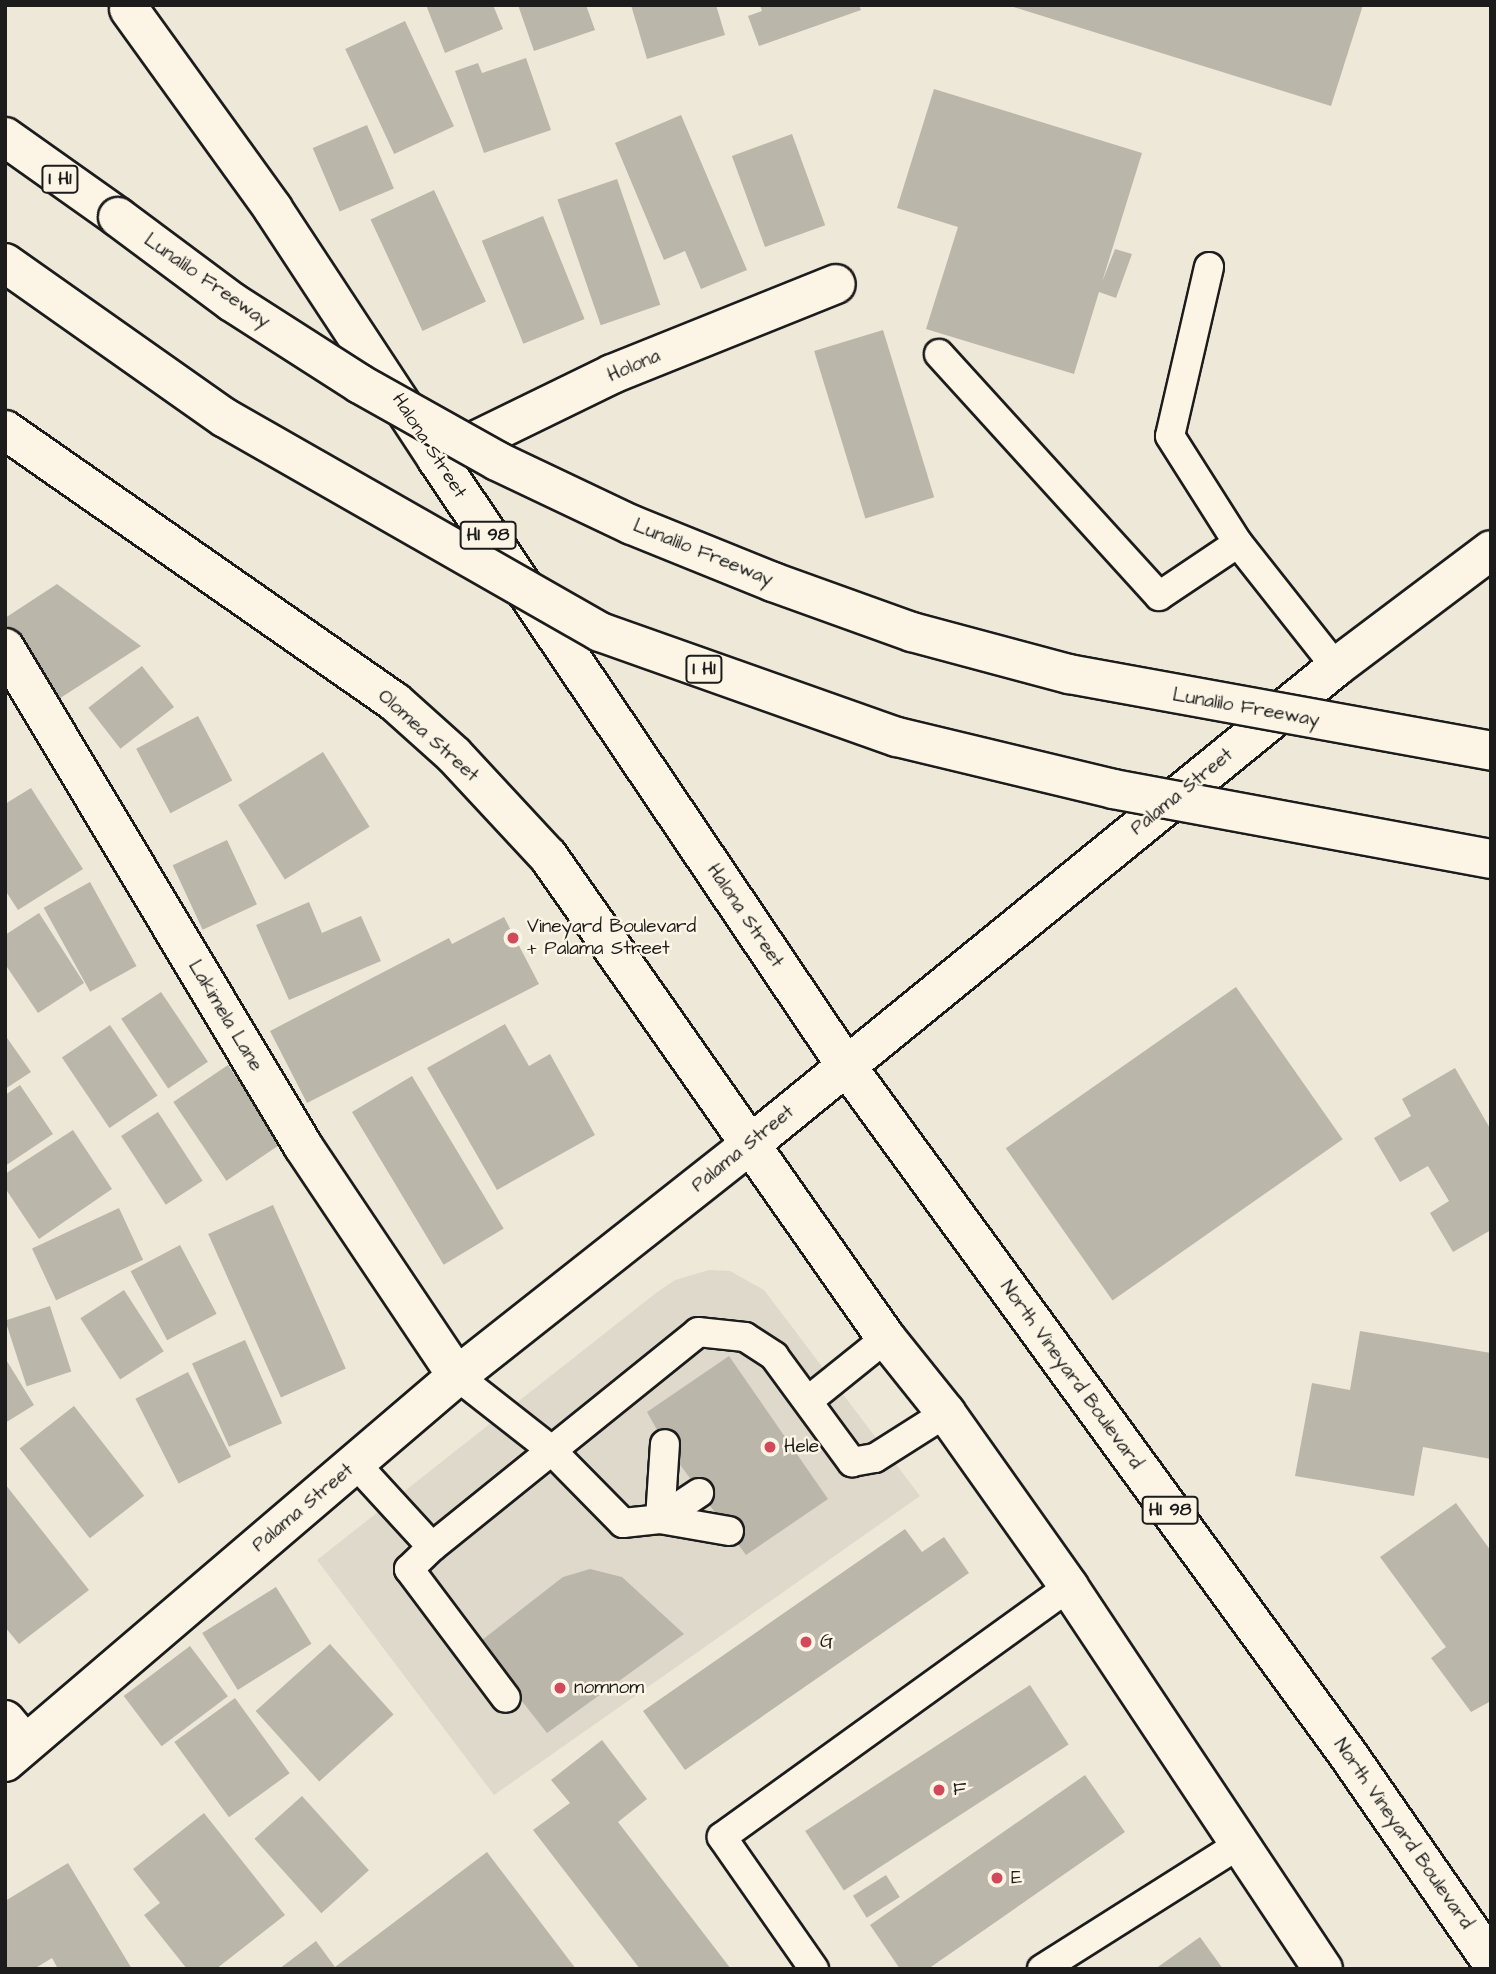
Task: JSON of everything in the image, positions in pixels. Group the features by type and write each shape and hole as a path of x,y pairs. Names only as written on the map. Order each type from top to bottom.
{"main road":[{"name":"Halona Street","path":"132,7 274,209 437,459 845,1064"},
{"name":"Lunalilo Freeway","path":"5,137 232,302 360,384 497,461 632,525 773,582 912,632 1069,674 1491,751"},
{"name":"I H1","path":"5,262 225,418 600,632 897,737 1113,789 1491,859"},
{"name":"Holona","path":"437,459 612,374 836,284"},
{"name":"Olomea Street","path":"5,429 395,702 454,755 548,856 752,1143"},
{"name":"Palama Street","path":"12,1742 355,1463 457,1376 752,1143 845,1064 1336,667 1491,550"},
{"name":"Lakimela Lane","path":"5,648 303,1146 457,1376"},
{"name":"North Vineyard Boulevard","path":"845,1064 1341,1745 1491,1961"},
{"path":"752,1143 886,1338 946,1413 1069,1587 1238,1845 1323,1969"}],"lane":[{"path":"1209,267 1170,436 1238,543 1336,667"},
{"path":"939,354 1159,596 1238,543"},
{"path":"506,1698 409,1570 432,1547 550,1449 698,1332 744,1337 774,1356 809,1400 852,1462 875,1458 946,1413"},
{"path":"809,1400 886,1338"},
{"path":"457,1376 550,1449 623,1523 660,1519 729,1531"},
{"path":"660,1519 665,1444"},
{"path":"355,1463 432,1547"},
{"path":"660,1519 699,1493"},
{"path":"814,1969 722,1837 1069,1587"},
{"path":"1042,1969 1238,1845"}],"shaded area":[{"path":"709,1270 730,1271 764,1290 920,1496 494,1795 317,1560 656,1293 675,1280"}],"building":[{"path":"426,5 493,5 503,29 445,53"},
{"path":"518,5 586,5 595,30 534,51"},
{"path":"631,5 716,5 725,35 647,59"},
{"path":"760,5 859,5 861,10 759,46 748,16 762,11"},
{"path":"1007,5 1363,5 1331,106"},
{"path":"405,21 454,126 394,154 345,49"},
{"path":"526,58 551,130 484,153 455,71 478,63 482,73"},
{"path":"934,89 1142,153 1102,282 1115,249 1132,254 1116,298 1099,292 1074,374 926,329 958,227 897,208"},
{"path":"681,115 747,270 701,289 685,251 664,260 615,143"},
{"path":"367,125 394,189 340,212 313,148"},
{"path":"792,134 825,225 765,247 732,156"},
{"path":"617,179 660,305 601,325 557,200"},
{"path":"434,190 486,301 423,331 371,220"},
{"path":"543,216 585,319 523,344 482,241"},
{"path":"883,330 934,497 865,518 814,351"},
{"path":"57,584 141,646 51,704 5,633 5,618"},
{"path":"142,666 174,707 120,749 88,708"},
{"path":"198,716 232,780 170,813 136,749"},
{"path":"323,752 370,827 285,880 238,805"},
{"path":"31,788 83,869 18,910 5,890 5,804"},
{"path":"227,840 257,904 203,930 173,865"},
{"path":"90,882 137,966 90,992 44,908"},
{"path":"309,902 322,933 361,916 381,961 289,1000 256,925"},
{"path":"39,913 84,983 38,1013 5,964 5,935"},
{"path":"504,917 539,984 307,1103 270,1031 449,938 452,944"},
{"path":"1236,987 1343,1139 1113,1301 1006,1148"},
{"path":"161,992 208,1062 168,1088 121,1019"},
{"path":"505,1024 529,1066 550,1054 595,1135 497,1190 427,1068"},
{"path":"110,1025 158,1095 109,1128 62,1057"},
{"path":"5,1035 31,1072 5,1089"},
{"path":"228,1065 281,1144 226,1181 173,1102"},
{"path":"1455,1068 1491,1130 1491,1230 1453,1252 1430,1213 1449,1201 1428,1166 1400,1182 1374,1138 1411,1116 1402,1099"},
{"path":"412,1076 504,1229 444,1265 352,1112"},
{"path":"20,1085 53,1134 5,1166 5,1095"},
{"path":"158,1112 203,1181 166,1205 121,1136"},
{"path":"73,1130 112,1189 39,1239 5,1188 5,1174"},
{"path":"273,1205 346,1369 281,1397 208,1234"},
{"path":"119,1208 143,1260 56,1300 32,1249"},
{"path":"180,1245 217,1314 167,1340 131,1271"},
{"path":"124,1290 164,1351 120,1380 80,1318"},
{"path":"50,1306 71,1372 27,1386 5,1321"},
{"path":"1360,1331 1491,1353 1491,1459 1423,1447 1414,1496 1295,1476 1312,1383 1350,1390"},
{"path":"245,1340 282,1423 229,1447 192,1364"},
{"path":"729,1356 828,1499 746,1555 665,1444 647,1412"},
{"path":"5,1358 34,1405 5,1423"},
{"path":"188,1372 231,1457 179,1483 135,1399"},
{"path":"74,1406 144,1496 90,1538 20,1448"},
{"path":"5,1484 89,1590 19,1644 5,1627"},
{"path":"1456,1503 1491,1551 1491,1701 1471,1712 1431,1658 1446,1647 1380,1557"},
{"name":"G","path":"905,1529 922,1552 944,1537 969,1573 685,1770 643,1711"},
{"name":"nomnom","path":"590,1569 622,1577 684,1634 547,1733 477,1644 563,1577"},
{"path":"276,1587 312,1644 238,1690 202,1633"},
{"path":"330,1644 394,1715 319,1782 256,1711"},
{"path":"190,1646 228,1696 162,1746 124,1696"},
{"name":"F","path":"1030,1685 1069,1745 844,1891 805,1831"},
{"path":"235,1698 290,1773 229,1817 174,1742"},
{"path":"602,1740 647,1799 618,1822 731,1969 640,1969 533,1830 570,1803 551,1780"},
{"name":"E","path":"1085,1775 1125,1832 928,1969 900,1969 870,1925"},
{"path":"302,1796 369,1870 321,1913 254,1839"},
{"path":"204,1813 285,1915 216,1969 187,1969 144,1915 160,1903 133,1869"},
{"path":"487,1852 576,1969 279,1969 316,1941 335,1967"},
{"path":"68,1863 132,1969 58,1969 52,1958 34,1969 5,1969 5,1901"},
{"path":"886,1875 900,1897 867,1918 853,1896"},
{"path":"1200,1937 1223,1969 1155,1969"}],"place":[{"name":"Vineyard Boulevard + Palama Street","path":"513,938"},
{"name":"Hele","path":"770,1447"},
{"name":"G","path":"806,1642"},
{"name":"nomnom","path":"560,1688"},
{"name":"F","path":"939,1790"},
{"name":"E","path":"997,1878"}]}
